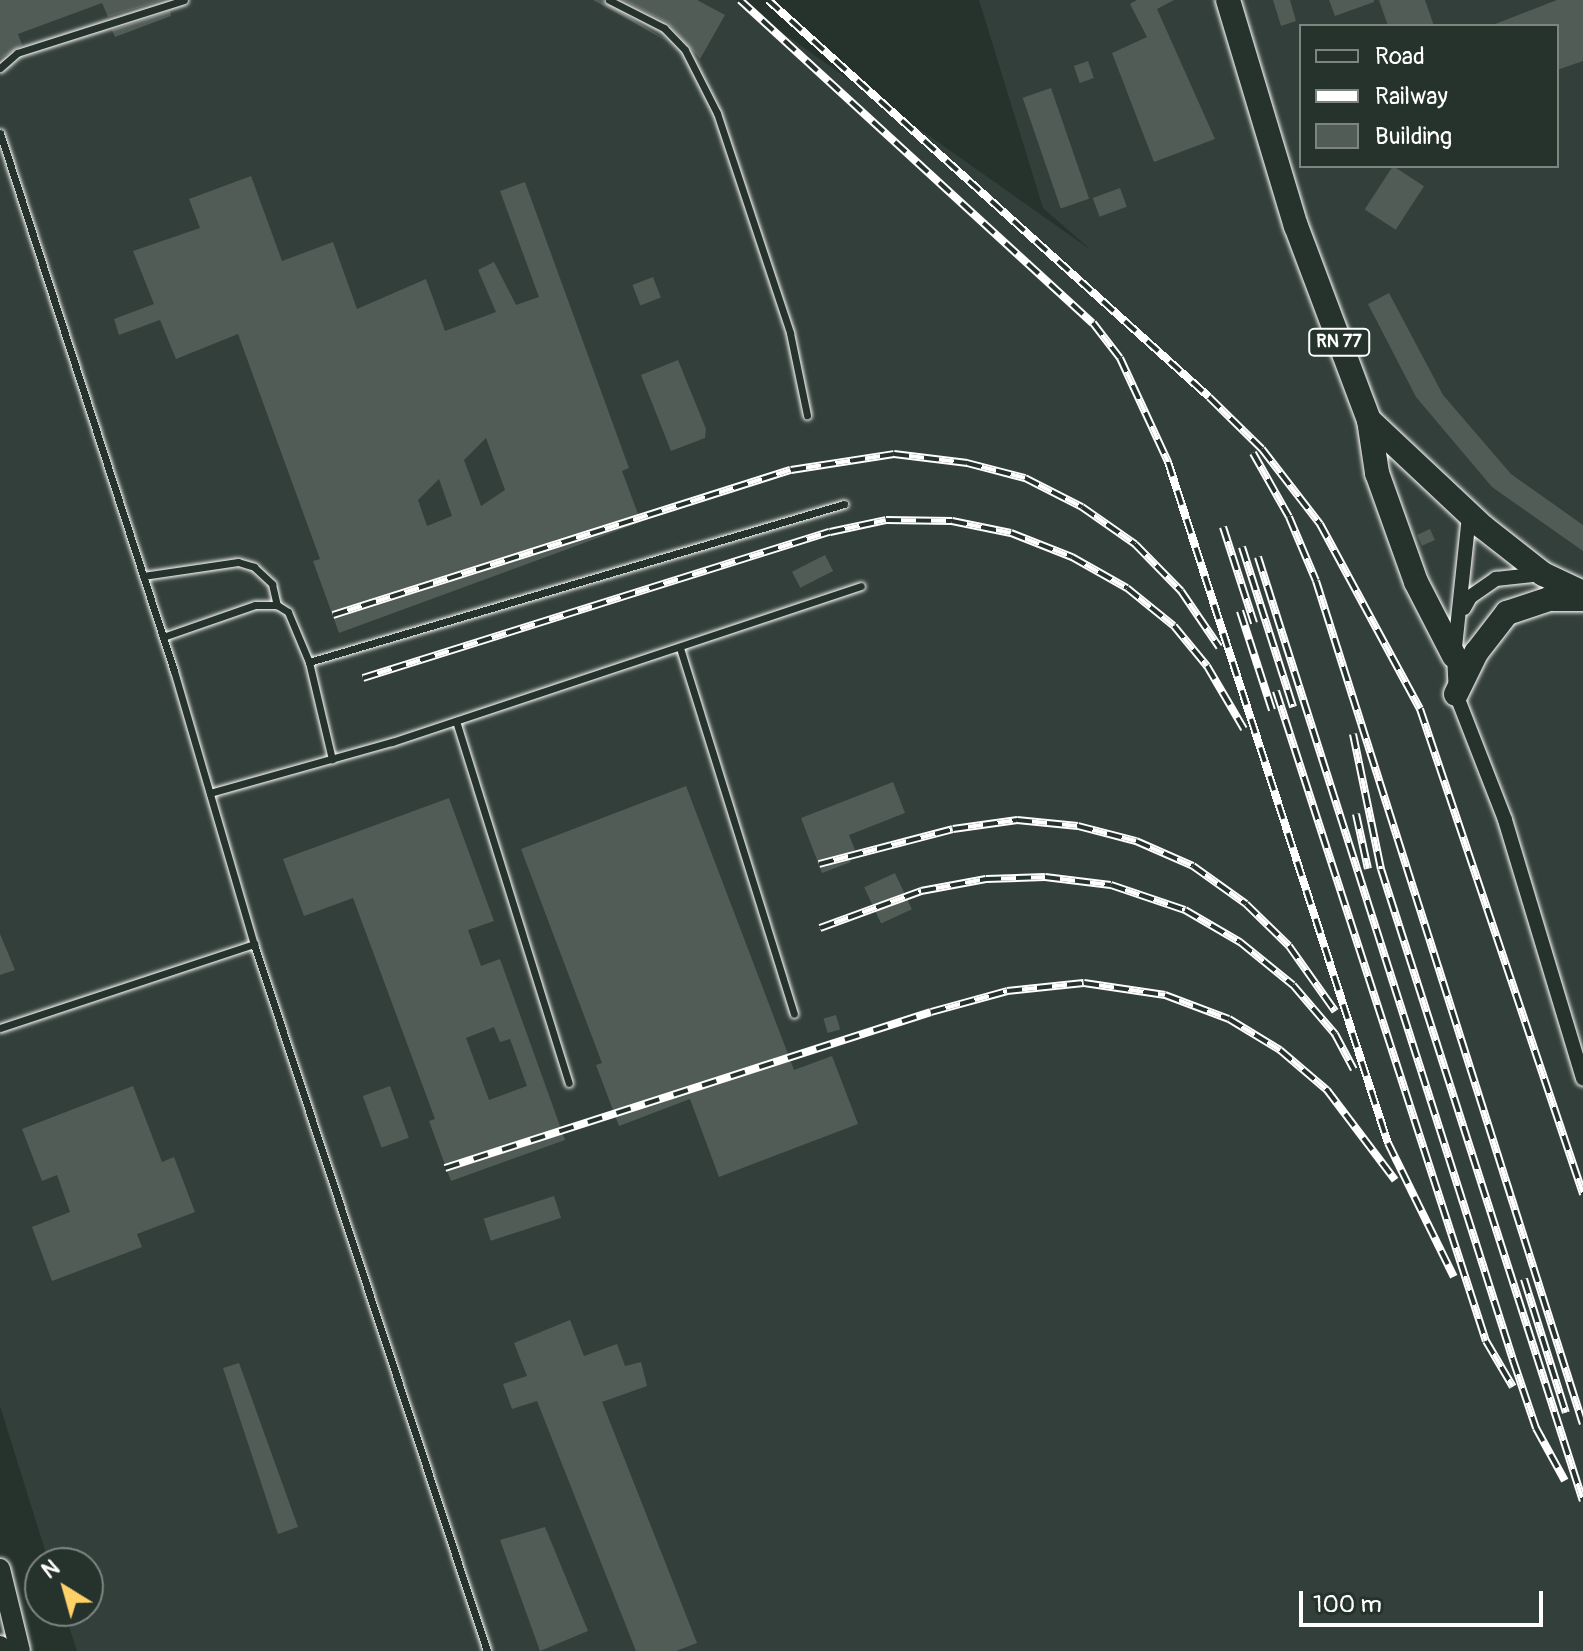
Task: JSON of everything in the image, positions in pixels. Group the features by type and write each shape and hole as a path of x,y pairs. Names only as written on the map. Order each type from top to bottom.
{"main road":[{"name":"RN 77","path":"1228,0 1296,226 1369,420 1469,516 1543,574 1583,593"},
{"path":"1369,420 1377,473 1418,589 1454,656"},
{"path":"1456,694 1476,653 1507,613 1549,599 1583,599"},
{"path":"0,1569 7,1642"}],"street":[{"path":"1469,516 1462,612 1454,656 1456,694 1505,820 1583,1079"},
{"path":"1462,612 1470,597 1496,579 1543,574"}],"lane":[{"path":"0,68 17,53 184,0"},
{"path":"609,0 664,28 685,50 717,113 790,333 807,415"},
{"path":"0,133 163,637 254,944 487,1651"},
{"path":"309,662 844,504"},
{"path":"143,576 238,562 254,567 272,584 277,605"},
{"path":"210,793 456,721 861,586"},
{"path":"163,637 255,605 277,605 288,612 309,662 332,759"},
{"path":"680,648 794,1014"},
{"path":"456,721 569,1083"},
{"path":"0,1028 254,944"}],"shaded area":[{"path":"0,0 736,0 1091,250 1043,208 979,0 1583,0 1583,1651 77,1651 69,1627 104,1627 104,1547 44,1547 0,1406"}],"building":[{"path":"0,0 163,0 108,17 102,3 18,34 22,45 0,59"},
{"path":"593,0 603,0 667,41"},
{"path":"623,0 697,0 725,15 700,59 668,23"},
{"path":"1137,0 1174,0 1157,9 1215,139 1154,162 1112,53 1147,37 1130,4"},
{"path":"1273,0 1290,0 1296,21 1281,26"},
{"path":"1329,0 1374,0 1374,2 1335,16"},
{"path":"1379,0 1425,0 1433,24 1387,24"},
{"path":"1557,0 1583,0 1583,61 1559,69 1559,24 1495,24"},
{"path":"170,11 171,16 115,37 112,30"},
{"path":"1088,61 1094,78 1080,83 1074,66"},
{"path":"1051,88 1089,199 1061,208 1023,98"},
{"path":"1392,168 1424,186 1396,230 1365,210"},
{"path":"251,176 282,261 333,242 357,309 426,279 445,331 496,312 478,270 494,262 516,305 539,297 500,191 525,182 629,468 622,471 641,522 339,633 313,561 320,559 238,334 176,359 160,320 119,335 114,319 154,304 133,251 200,228 189,199","holes":["486,438 505,490 481,506 464,460","439,479 452,516 427,526 418,500"]},
{"path":"1120,188 1127,207 1100,217 1093,198"},
{"path":"653,277 661,298 640,305 632,285"},
{"path":"1389,293 1443,395 1511,474 1583,525 1583,551 1492,487 1416,397 1368,304"},
{"path":"678,360 706,429 705,438 671,451 641,375"},
{"path":"1430,529 1435,540 1422,546 1417,535"},
{"path":"825,555 833,571 800,588 792,572"},
{"path":"893,782 905,813 849,835 855,850 847,853 851,862 822,873 801,818"},
{"path":"686,786 794,1070 832,1056 858,1124 719,1177 690,1099 619,1126 596,1065 602,1063 521,849"},
{"path":"449,798 494,921 468,930 481,966 500,959 565,1140 451,1181 429,1121 435,1119 353,898 304,916 283,859","holes":["494,1027 500,1042 510,1039 527,1086 489,1100 466,1038"]},
{"path":"895,873 912,909 881,924 864,887"},
{"path":"0,934 15,970 0,975"},
{"path":"836,1015 840,1029 828,1033 824,1019"},
{"path":"133,1086 162,1162 174,1157 195,1212 137,1234 142,1247 52,1281 32,1227 70,1212 57,1175 42,1181 22,1129"},
{"path":"390,1086 409,1138 382,1148 363,1096"},
{"path":"554,1196 561,1218 491,1241 484,1219"},
{"path":"570,1320 584,1356 617,1344 625,1366 641,1362 647,1386 602,1402 697,1643 676,1651 636,1651 537,1401 512,1409 503,1384 527,1376 514,1343"},
{"path":"239,1363 298,1527 278,1534 223,1368"},
{"path":"545,1527 588,1631 540,1651 500,1540"}],"railway":[{"path":"740,0 1093,323 1120,358 1168,462 1388,1143 1454,1277"},
{"path":"768,0 1209,397 1262,449 1320,524 1420,709 1583,1194"},
{"path":"1253,453 1289,517 1316,581 1583,1424"},
{"path":"333,615 791,470 894,454 967,463 1025,478 1082,507 1135,544 1181,591 1219,647"},
{"path":"363,678 830,532 886,520 952,521 1011,533 1072,557 1127,588 1174,626 1207,666 1244,729"},
{"path":"1223,527 1254,623"},
{"path":"1242,547 1293,707"},
{"path":"1258,557 1513,1360 1536,1428 1565,1481"},
{"path":"1240,611 1272,710"},
{"path":"1276,691 1486,1341 1513,1387"},
{"path":"1353,734 1381,869 1583,1501"},
{"path":"1356,814 1368,869"},
{"path":"819,864 953,829 1017,820 1078,826 1136,841 1193,866 1246,904 1289,946 1335,1011"},
{"path":"820,928 921,891 986,879 1045,877 1111,885 1185,910 1240,942 1293,985 1335,1034 1354,1069"},
{"path":"445,1168 931,1012 1007,991 1084,983 1165,995 1229,1019 1280,1050 1327,1090 1395,1180"},
{"path":"1524,1279 1566,1413"}]}
